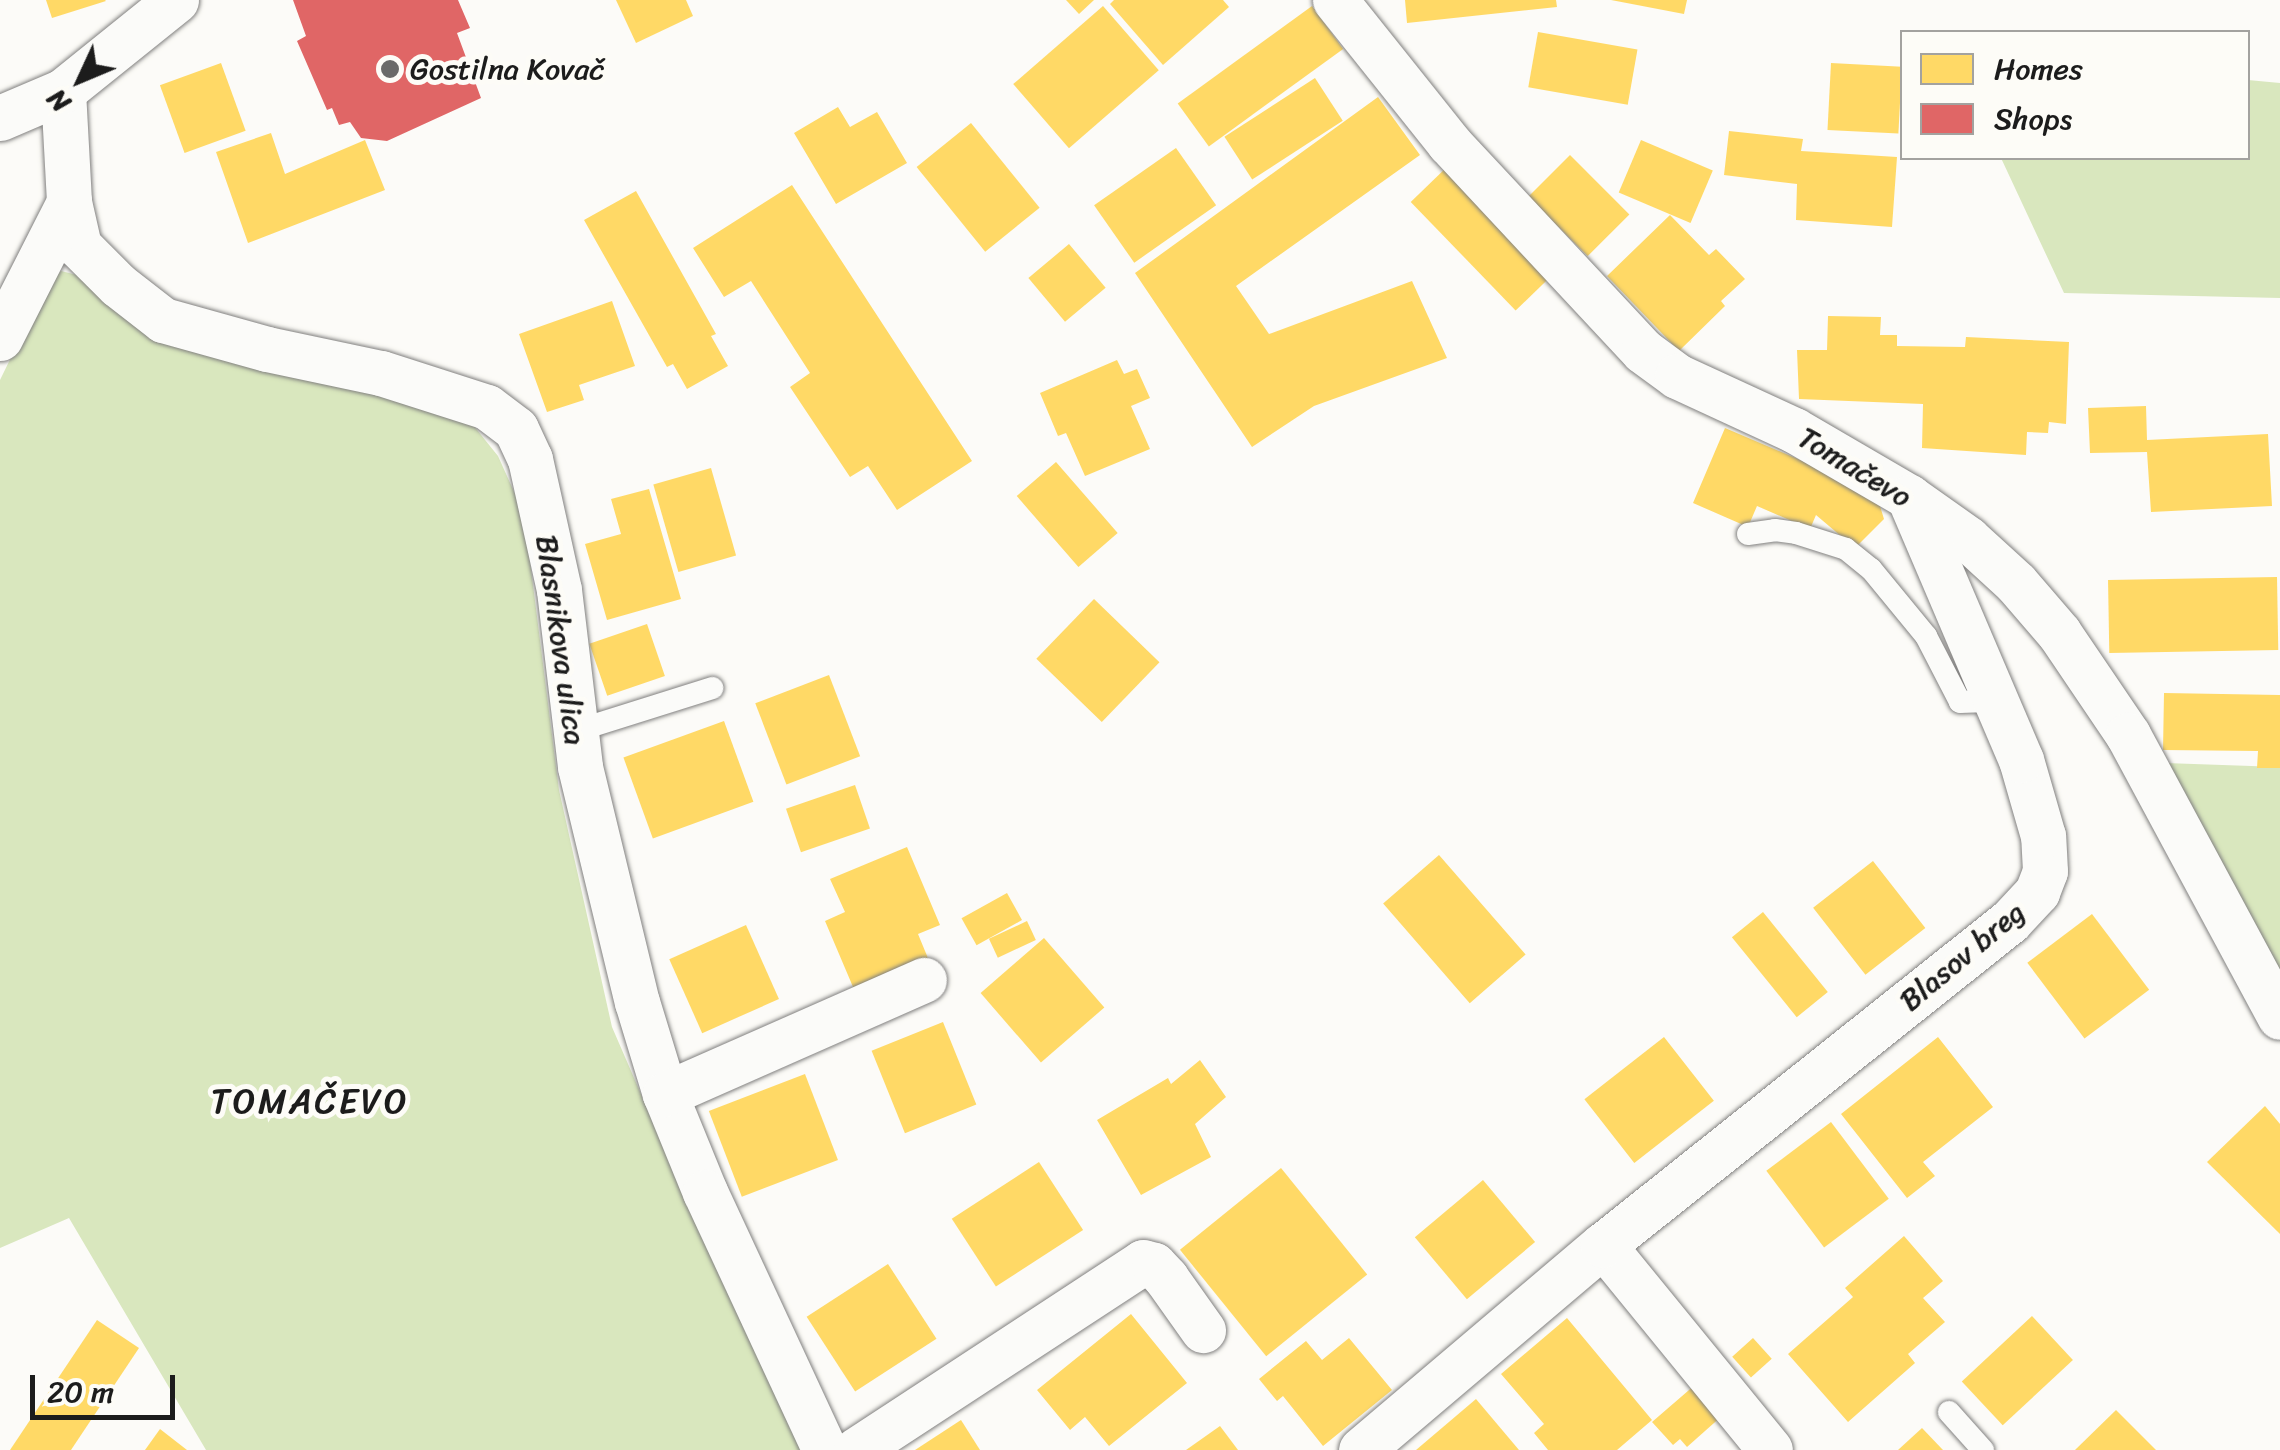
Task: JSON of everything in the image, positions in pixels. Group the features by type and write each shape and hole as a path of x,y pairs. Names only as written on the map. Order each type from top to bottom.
{"street":[{"path":"0,118 62,90 176,0"},
{"name":"Tomačevo","path":"1335,0 1449,144 1643,351 1677,376 1794,430 1909,498 1968,539 2016,583 2087,671 2128,736 2280,1018"},
{"name":"Blasnikova ulica","path":"62,90 69,202 79,246 118,285 163,320 398,379 488,407 516,429 530,459 559,590 576,731 605,885 664,1094 704,1192 826,1450"},
{"path":"0,338 69,202"},
{"name":"Blasov breg","path":"1362,1450 1603,1246 2010,920 2036,892 2046,871 2044,836 2021,760 1909,498"},
{"path":"664,1094 924,980"},
{"path":"1603,1246 1770,1450"},
{"path":"856,1450 1143,1262 1154,1265 1166,1278 1203,1330"}],"lane":[{"path":"1748,534 1786,531 1846,549 1872,569 1926,636 1960,702 1996,701"},
{"path":"576,731 712,688"},
{"path":"1949,1412 1983,1450"}],"green space":[{"path":"2250,80 2280,83 2280,298 2064,293 2002,160 2250,160"},
{"path":"61,271 77,275 140,330 469,420 498,456 524,514 559,790 612,1027 654,1124 815,1450 206,1450 69,1218 0,1248 0,380 46,286"},
{"path":"2165,763 2280,767 2280,985"}],"building: Homes":[{"path":"46,0 105,0 106,1 52,18"},
{"path":"616,0 686,0 693,16 636,43"},
{"path":"1066,0 1094,0 1079,14"},
{"path":"1114,0 1223,0 1229,7 1163,65 1110,4"},
{"path":"1405,0 1556,0 1557,7 1407,23"},
{"path":"1611,0 1687,0 1684,14"},
{"path":"1103,6 1159,70 1069,148 1013,84"},
{"path":"1312,6 1343,49 1209,146 1178,104"},
{"path":"1538,32 1637,50 1628,105 1528,87"},
{"path":"221,63 246,131 185,153 160,85"},
{"path":"1831,63 1900,67 1898,134 1827,130"},
{"path":"1315,78 1343,121 1252,180 1224,137"},
{"path":"1378,97 1420,155 1236,286 1269,334 1412,281 1447,358 1314,406 1252,447 1135,273"},
{"path":"838,107 850,127 877,112 907,163 836,204 794,133"},
{"path":"971,123 1040,208 985,252 917,167"},
{"path":"1729,131 1803,139 1801,151 1897,157 1892,227 1796,220 1797,184 1724,175"},
{"path":"271,133 285,174 365,140 385,190 248,243 216,152"},
{"path":"1641,140 1713,170 1691,223 1619,192"},
{"path":"1176,148 1216,205 1134,263 1094,205"},
{"path":"1570,155 1629,214 1588,256 1528,197"},
{"path":"1451,163 1556,272 1516,311 1411,202"},
{"path":"792,185 972,461 897,510 868,466 850,477 790,387 810,373 751,281 724,297 693,248"},
{"path":"636,191 716,334 711,336 728,366 687,389 673,364 667,367 584,220"},
{"path":"1670,215 1709,255 1716,249 1745,279 1721,301 1725,306 1679,351 1607,276"},
{"path":"1069,244 1106,288 1065,322 1028,278"},
{"path":"612,301 635,366 579,385 584,400 547,412 519,334"},
{"path":"1828,316 1881,317 1880,335 1897,335 1897,346 1965,347 1966,337 2069,342 2066,424 2049,422 2048,433 2027,432 2026,455 1922,448 1923,404 1799,399 1797,350 1827,350"},
{"path":"1117,360 1124,374 1137,369 1150,398 1131,406 1150,449 1085,476 1066,433 1058,436 1040,393"},
{"path":"2146,406 2147,440 2268,434 2272,506 2151,512 2147,452 2090,453 2088,408"},
{"path":"1725,428 1833,474 1838,471 1880,506 1884,519 1855,548 1816,515 1810,529 1757,506 1748,527 1693,503"},
{"path":"1056,462 1118,533 1078,567 1017,496"},
{"path":"711,468 736,555 678,572 653,485"},
{"path":"649,489 681,599 607,620 585,544 621,534 611,499"},
{"path":"2277,577 2278,650 2109,653 2108,580"},
{"path":"1094,599 1159,662 1102,722 1036,659"},
{"path":"647,624 665,676 607,696 589,644"},
{"path":"829,675 860,756 786,785 755,703"},
{"path":"2164,693 2280,695 2280,768 2257,768 2258,751 2163,750"},
{"path":"724,721 753,802 653,838 623,758"},
{"path":"855,785 870,828 801,852 786,809"},
{"path":"907,847 940,925 918,934 930,963 856,994 825,921 845,912 830,879"},
{"path":"1439,855 1526,955 1470,1003 1383,904"},
{"path":"1873,861 1925,928 1865,975 1813,908"},
{"path":"1007,893 1022,920 977,945 962,918"},
{"path":"1763,912 1828,992 1797,1017 1732,937"},
{"path":"2092,914 2149,990 2084,1039 2027,963"},
{"path":"1027,921 1036,940 998,958 989,939"},
{"path":"746,925 779,999 702,1033 669,959"},
{"path":"1044,938 1104,1007 1041,1063 981,993"},
{"path":"943,1022 976,1105 905,1133 872,1051"},
{"path":"1664,1037 1714,1101 1634,1163 1584,1099"},
{"path":"1938,1037 1993,1107 1923,1162 1935,1176 1907,1198 1841,1114"},
{"path":"1200,1060 1226,1097 1195,1124 1211,1157 1141,1195 1097,1120 1168,1078 1171,1084"},
{"path":"805,1074 838,1160 742,1197 709,1111"},
{"path":"2265,1106 2280,1124 2280,1234 2207,1162"},
{"path":"1831,1122 1889,1199 1824,1247 1766,1171"},
{"path":"1039,1162 1083,1230 996,1287 952,1219"},
{"path":"1281,1168 1367,1274 1266,1356 1180,1250"},
{"path":"1483,1180 1535,1242 1467,1299 1415,1237"},
{"path":"1904,1236 1943,1281 1923,1298 1945,1322 1908,1354 1915,1363 1848,1422 1788,1354 1853,1297 1845,1288"},
{"path":"888,1264 936,1339 855,1391 807,1317"},
{"path":"1131,1314 1187,1383 1109,1446 1085,1417 1070,1430 1037,1390"},
{"path":"2032,1316 2073,1360 2003,1425 1962,1381"},
{"path":"1567,1318 1652,1420 1617,1450 1548,1450 1534,1433 1544,1424 1501,1374"},
{"path":"97,1320 139,1348 71,1450 10,1450"},
{"path":"1349,1338 1392,1390 1323,1446 1283,1396 1277,1401 1259,1379 1306,1341 1322,1360"},
{"path":"1753,1338 1772,1359 1751,1378 1732,1357"},
{"path":"1696,1384 1723,1415 1687,1447 1680,1439 1673,1445 1652,1422"},
{"path":"1476,1399 1519,1450 1416,1450"},
{"path":"2116,1410 2156,1450 2075,1450"},
{"path":"961,1420 980,1450 915,1450"},
{"path":"1220,1426 1238,1450 1186,1450"},
{"path":"1922,1428 1943,1450 1898,1450"},
{"path":"160,1429 187,1450 145,1450"}],"building: Shops":[{"name":"Gostilna Kovač","path":"293,0 458,0 470,28 457,33 481,98 387,141 361,138 350,122 339,125 332,108 327,110 297,41 306,36"}],"place":[{"name":"Gostilna Kovač","path":"390,69"}],"district":[{"name":"TOMAČEVO","path":"310,1101"}]}
